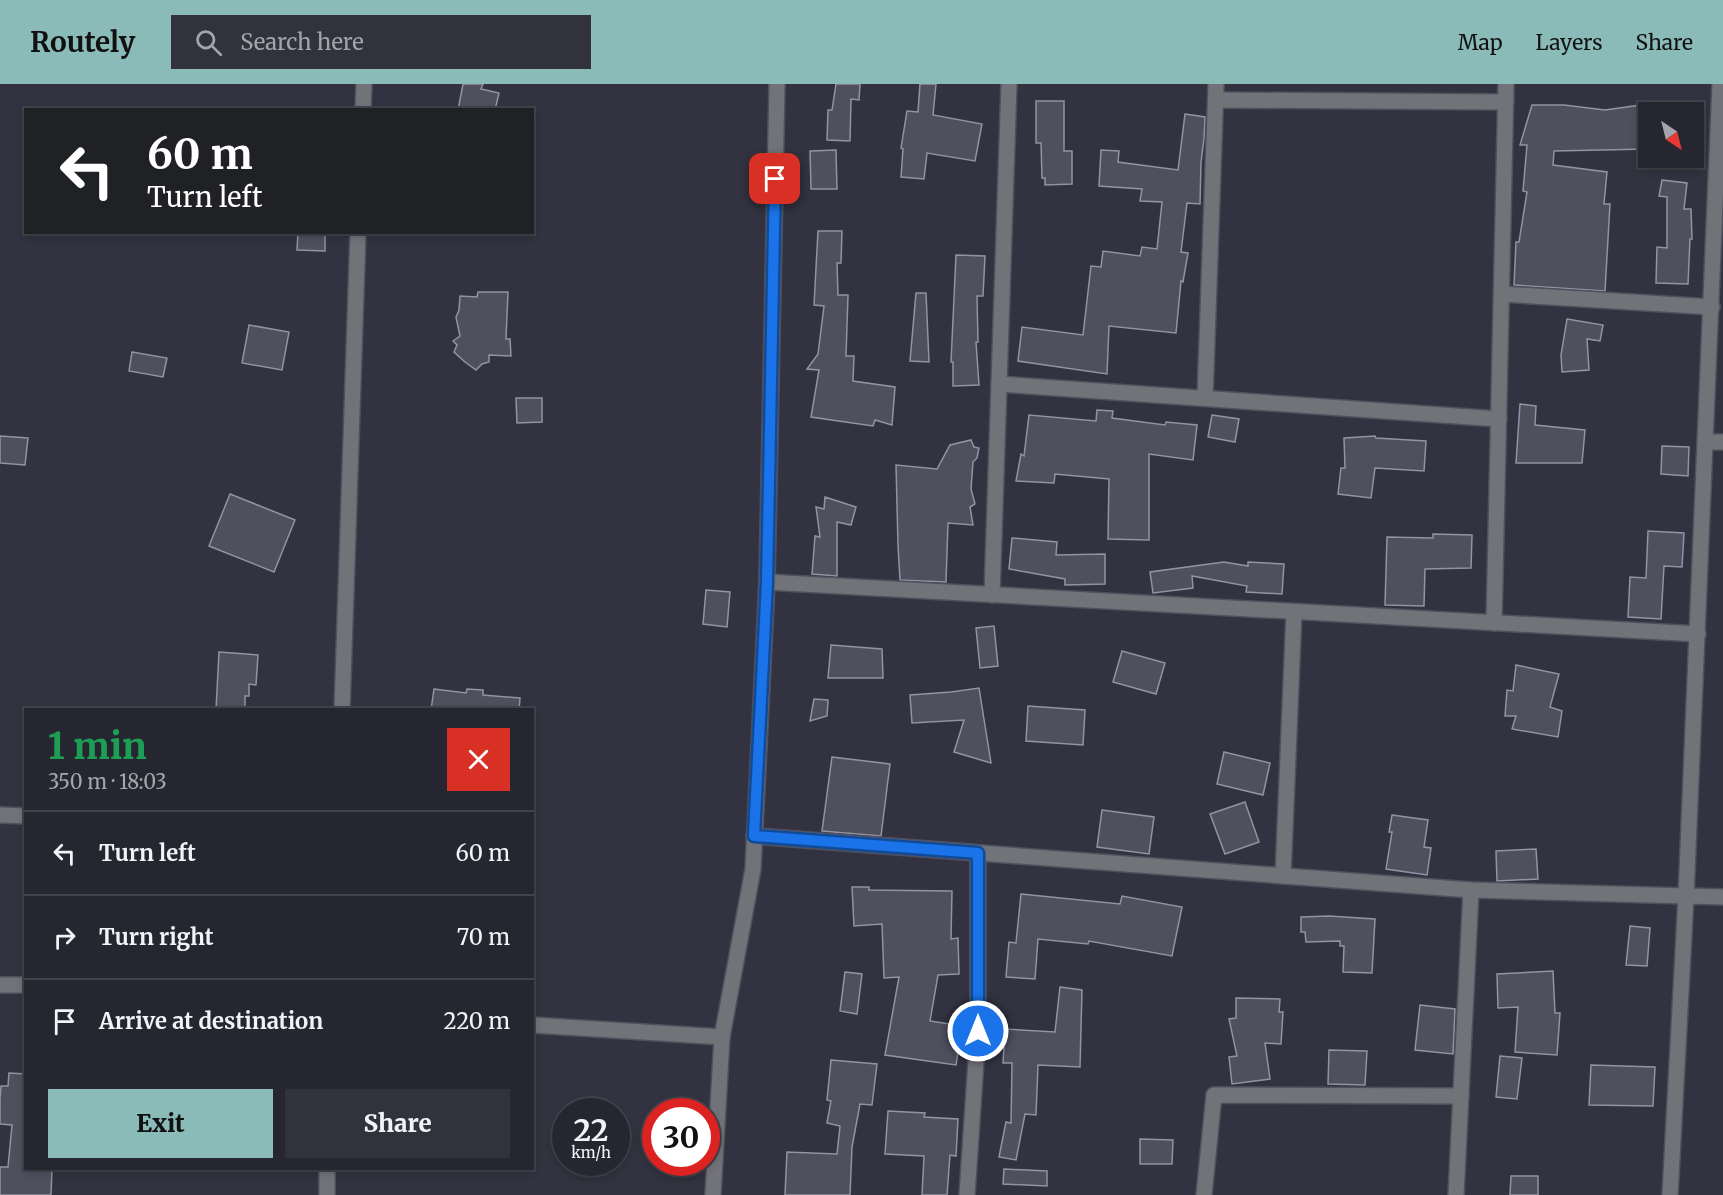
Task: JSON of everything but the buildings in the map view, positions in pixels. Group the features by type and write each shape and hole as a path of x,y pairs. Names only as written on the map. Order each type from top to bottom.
{"street":[{"path":"363,108 364,84"},
{"path":"713,1195 722,1037 753,868 767,582 777,84"},
{"path":"992,595 1009,84"},
{"path":"1205,398 1216,84"},
{"path":"1494,623 1506,84"},
{"path":"1670,1195 1698,634 1720,84"},
{"path":"1216,100 1506,102"},
{"path":"342,708 358,234"},
{"path":"1502,294 1712,307"},
{"path":"999,384 1499,419"},
{"path":"1706,442 1723,442"},
{"path":"767,582 1698,634"},
{"path":"1283,876 1294,612"},
{"path":"0,815 24,816"},
{"path":"754,836 1471,890 1723,897"},
{"path":"967,1195 978,1031 978,853"},
{"path":"1456,1195 1471,890"},
{"path":"0,985 24,986"},
{"path":"534,1025 722,1037"},
{"path":"1204,1195 1214,1095 1461,1096"},
{"path":"327,1170 327,1195"}],"route":[{"path":"775,179 767,582 754,836 978,853 978,1031"}]}
